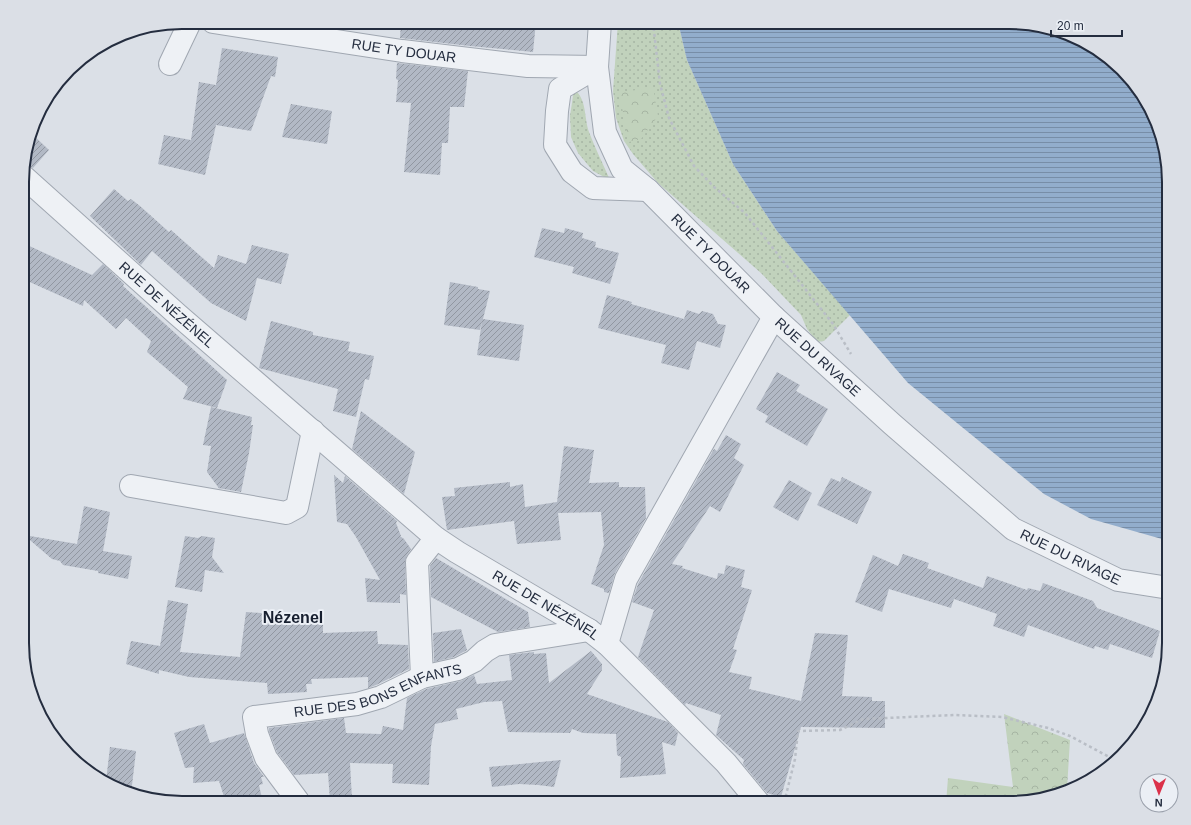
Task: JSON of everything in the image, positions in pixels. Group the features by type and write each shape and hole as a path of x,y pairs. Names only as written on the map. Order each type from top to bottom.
{"street":[{"path":"170,64 187,29"},
{"name":"RUE TY DOUAR","path":"259,29 418,53 528,66 597,67 605,132 622,169 648,190 774,317"},
{"path":"600,29 597,67 560,89 555,145 572,172 593,188 648,190"},
{"name":"RUE DE NÉZÉNEL","path":"29,181 178,315 436,538 589,630 607,644 726,763 753,796"},
{"name":"RUE DU RIVAGE","path":"607,644 626,579 774,317 892,424 1013,529 1118,580 1162,587"},
{"path":"131,486 286,513 297,507 313,431"},
{"path":"422,677 417,562 436,538"},
{"name":"RUE DES BONS ENFANTS","path":"294,796 266,758 257,734 254,717 357,704 381,697 422,677 458,670 474,661 485,651 495,645 589,630"}],"path":[{"path":"654,29 660,84 669,118 694,166 714,187 745,213 833,324 853,357"},
{"path":"786,796 795,758 798,731 840,730 864,718 954,715 1002,717 1048,728 1070,736 1110,758"}],"green space":[{"path":"617,29 680,29 687,60 733,164 777,231 850,315 824,341 817,342 807,329 801,315 761,273 658,183 633,154 624,141 616,118 613,91"},
{"path":"653,87 658,116 641,139 629,142 619,93"},
{"path":"574,89 578,93 583,103 587,127 610,180 593,171 578,153 571,137 570,116"},
{"path":"1004,714 1070,740 1067,784 1048,791 1029,795 947,796 948,778 1013,787"}],"water":[{"path":"680,29 1019,29 1048,34 1076,45 1094,55 1110,67 1124,81 1136,97 1154,133 1162,172 1162,539 1091,519 1044,494 908,383 777,231 733,164 687,60"}],"building":[{"path":"401,29 535,29 533,52 400,38"},
{"path":"222,48 278,57 275,77 271,76 251,131 216,125 205,175 158,164 164,135 191,140 199,82 216,85"},
{"path":"397,63 468,71 464,107 450,107 448,143 442,143 440,175 404,172 411,103 396,102 398,80 396,79"},
{"path":"291,104 332,111 327,144 282,137"},
{"path":"36,137 49,150 33,168 30,166"},
{"path":"114,189 128,201 131,199 140,206 169,232 171,230 214,268 218,255 246,264 252,245 289,254 281,284 257,278 246,321 211,303 152,251 141,265 90,216"},
{"path":"542,228 564,233 565,228 583,233 582,238 596,242 595,247 619,253 610,284 572,273 574,267 534,257"},
{"path":"29,246 92,275 103,264 124,284 123,286 227,380 217,408 183,399 188,387 147,352 151,341 126,318 116,329 84,300 83,306 29,282"},
{"path":"450,282 478,287 478,289 490,291 483,319 524,325 519,361 477,355 482,321 480,330 444,325"},
{"path":"607,295 632,302 631,304 684,319 687,310 699,314 702,311 713,314 718,324 726,325 720,348 697,341 689,370 661,363 666,345 598,328"},
{"path":"271,321 313,332 313,335 350,342 348,351 374,356 369,380 365,379 356,417 333,411 338,389 259,368"},
{"path":"777,372 800,385 796,391 828,409 807,446 765,422 768,416 756,409"},
{"path":"211,407 252,417 251,425 253,425 249,453 241,492 218,488 207,472 211,446 203,445"},
{"path":"361,411 415,452 404,494 352,449"},
{"path":"726,435 741,444 734,458 744,465 720,512 710,506 672,564 683,566 682,568 717,579 718,573 724,574 726,565 745,570 741,587 752,590 733,649 737,650 729,672 752,677 749,689 801,701 815,633 848,635 842,696 872,697 872,701 885,701 885,728 801,727 781,796 767,793 743,764 744,760 716,735 721,715 686,703 685,705 638,657 654,610 632,602 638,584 714,449 717,451"},
{"path":"564,446 594,450 589,483 619,482 619,487 645,487 646,518 615,573 609,593 604,592 604,589 591,584 604,545 601,512 558,513 561,540 517,544 514,521 447,530 442,497 455,496 454,488 510,482 510,487 523,484 525,507 557,502"},
{"path":"334,475 343,483 345,476 397,521 396,523 400,536 411,549 405,562 406,595 400,594 400,603 367,602 365,578 380,580 347,524 337,522"},
{"path":"842,477 872,492 857,524 817,505 831,478 840,482"},
{"path":"789,480 812,493 798,521 773,507"},
{"path":"84,506 110,512 103,551 132,556 128,579 98,573 98,571 63,565 60,561 52,559 29,539 29,536 77,544"},
{"path":"185,536 215,538 212,557 224,573 205,570 202,592 175,587"},
{"path":"903,554 929,563 927,568 983,588 987,576 1027,590 1028,588 1040,591 1043,583 1093,601 1097,608 1160,631 1152,658 1110,644 1108,650 1095,646 1094,649 1028,625 1024,637 993,626 997,614 954,599 951,608 889,589 882,612 855,602 873,555 898,566"},
{"path":"436,558 528,612 530,627 498,632 431,597 430,566"},
{"path":"168,600 188,604 180,652 240,657 246,612 274,614 280,624 323,623 323,633 377,631 378,644 408,645 409,669 368,688 368,677 311,679 312,684 306,684 307,692 268,694 267,683 189,677 159,670 159,674 126,664 131,641 160,646"},
{"path":"461,629 467,650 454,657 434,662 433,633"},
{"path":"591,651 602,664 602,670 587,694 668,722 678,733 675,746 662,742 666,774 620,778 621,757 617,755 616,734 583,733 572,729 570,733 508,732 502,701 484,702 456,709 458,719 435,724 431,746 429,785 392,783 393,764 350,763 352,796 330,796 328,773 294,775 277,752 269,731 269,728 344,718 346,733 381,734 383,726 403,730 407,698 426,689 461,681 474,675 477,684 512,680 509,655 534,652 534,654 546,653 549,683"},
{"path":"204,724 210,743 244,733 254,763 264,777 261,777 263,784 259,785 261,796 224,796 219,781 193,783 194,767 185,768 174,733"},
{"path":"110,747 136,751 132,787 107,775"},
{"path":"561,760 554,787 519,784 492,787 489,767"}],"district":[{"name":"Nézenel","path":"293,617"}]}
